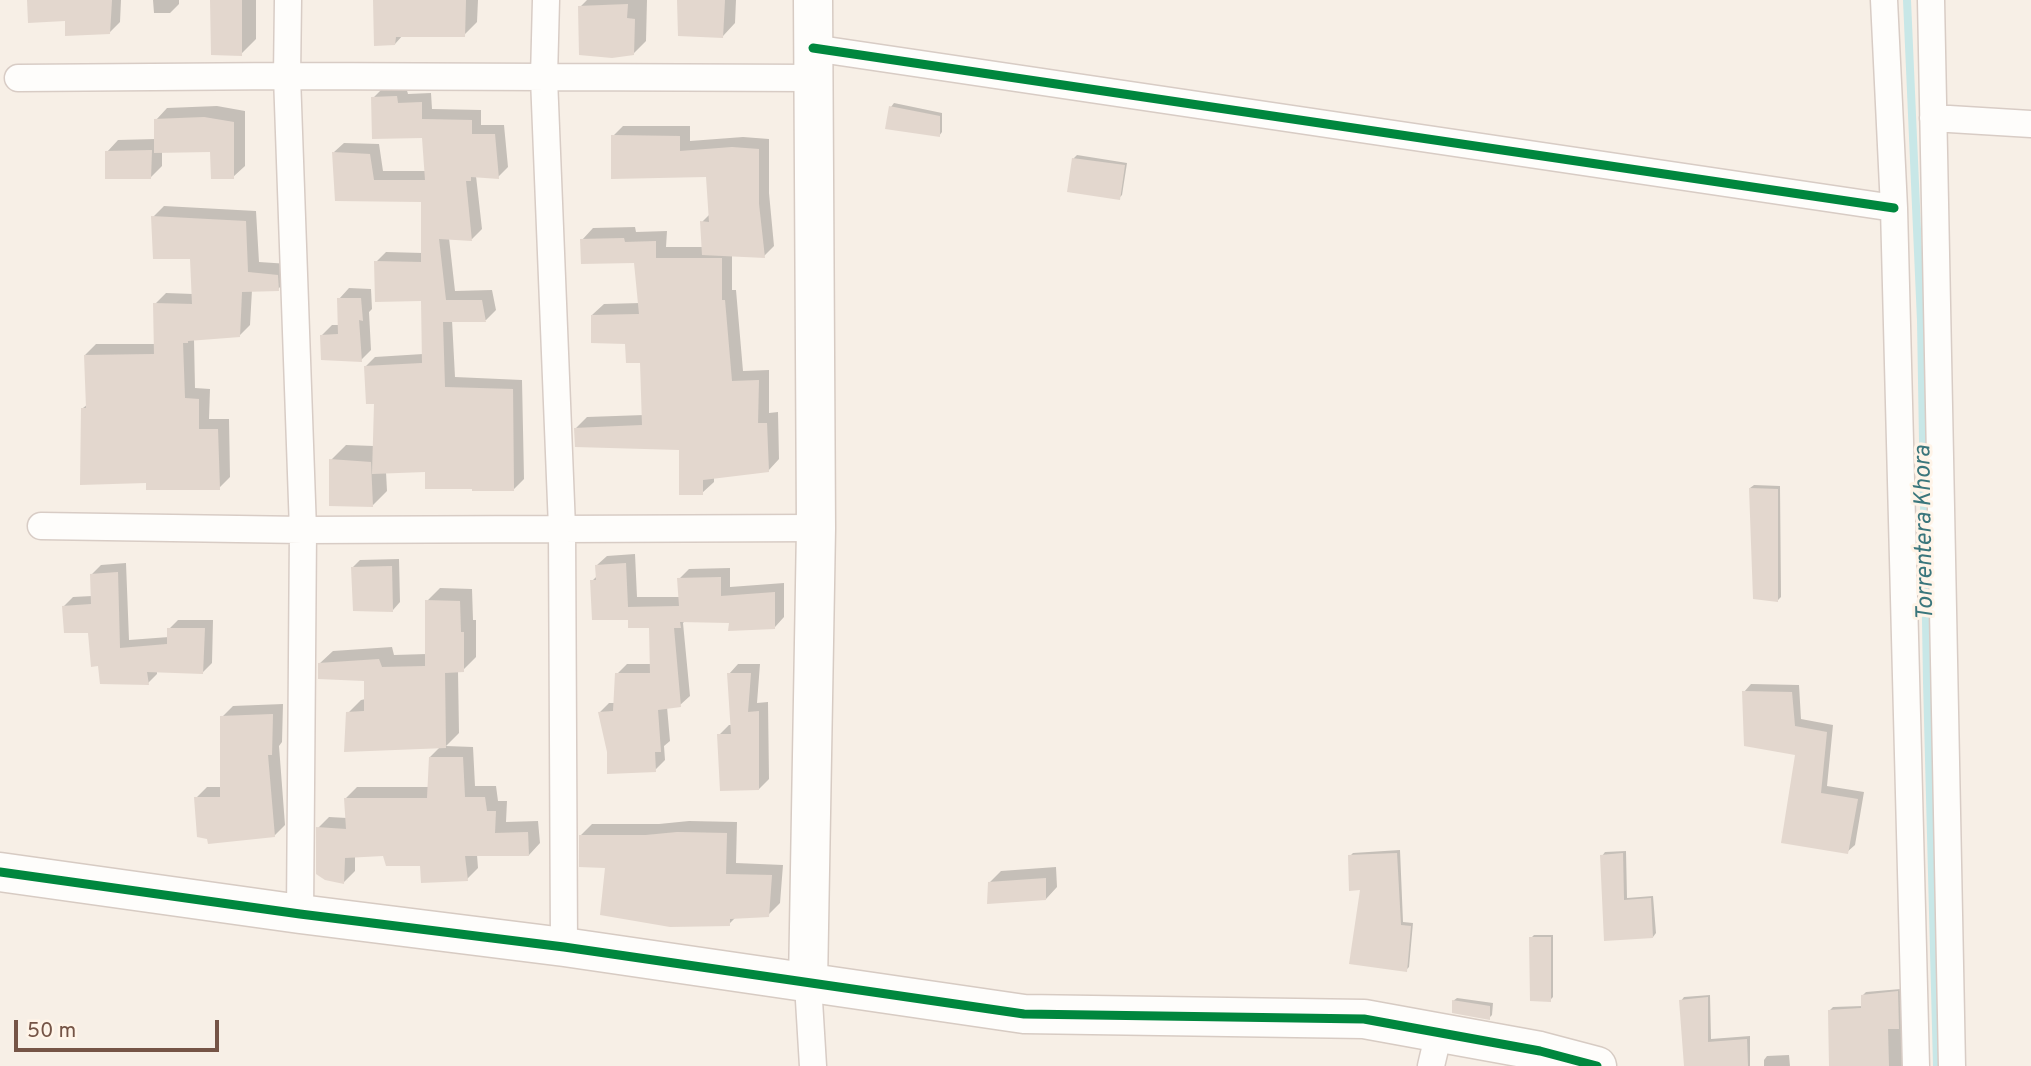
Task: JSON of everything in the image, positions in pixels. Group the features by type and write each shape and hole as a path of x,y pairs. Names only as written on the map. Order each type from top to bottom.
{"street":[{"path":"288,0 286,76 303,530 300,914"},
{"path":"545,0 544,78 562,528 564,947"},
{"path":"813,0 816,528 808,984 813,1066"},
{"path":"1884,0 1894,208 1916,1066"},
{"path":"1931,0 1952,1066"},
{"path":"18,78 544,78 813,63 1894,208"},
{"path":"1933,118 2031,124"},
{"path":"41,526 303,530 816,528"},
{"path":"0,872 564,947 1024,1014 1364,1019 1435,1049 1540,1051 1597,1066"}],"building":[{"path":"27,0 112,0 110,34 65,36 65,21 28,23"},
{"path":"210,0 242,0 242,56 211,55"},
{"path":"373,0 466,0 465,37 396,37 395,45 374,46"},
{"path":"677,0 725,0 723,38 678,36"},
{"path":"628,4 627,18 635,19 634,55 612,58 579,55 578,6"},
{"path":"397,96 398,103 422,102 422,119 472,120 472,134 495,134 499,179 471,177 471,181 466,181 472,241 439,239 446,300 482,300 486,322 443,322 445,387 513,389 514,491 425,489 425,472 372,474 374,404 366,404 364,366 422,363 421,301 375,302 374,261 421,262 421,202 335,201 332,152 370,154 374,180 425,180 422,138 372,139 371,97"},
{"path":"889,106 940,116 940,137 885,129"},
{"path":"204,117 234,122 234,179 211,179 210,152 154,153 154,119"},
{"path":"611,135 680,136 680,151 732,147 759,149 759,204 765,258 702,255 700,221 709,222 706,177 611,179"},
{"path":"152,150 151,179 105,179 105,151"},
{"path":"1072,158 1125,165 1120,200 1067,192"},
{"path":"151,216 246,221 248,272 278,275 279,291 242,292 240,337 183,343 185,398 199,399 199,429 218,429 220,490 146,490 146,483 80,485 81,408 86,408 84,355 154,354 153,303 192,304 190,259 153,259"},
{"path":"624,238 625,242 656,241 656,258 722,258 722,300 725,300 732,381 759,380 758,423 767,423 769,472 703,480 703,495 679,495 679,450 575,447 574,428 642,425 640,363 626,363 625,344 591,343 591,315 639,314 634,263 581,264 580,239"},
{"path":"337,298 361,298 363,321 359,320 362,362 321,360 320,335 338,334"},
{"path":"329,459 371,462 373,507 329,506"},
{"path":"1749,488 1778,489 1778,602 1753,599"},
{"path":"626,563 628,607 679,606 677,578 721,577 721,596 775,592 775,629 728,631 729,623 680,622 681,628 674,628 681,707 658,710 661,752 655,752 656,772 607,774 607,752 598,712 613,711 615,673 650,673 649,628 628,628 628,620 592,620 590,580 596,580 595,565"},
{"path":"392,566 393,612 353,611 351,567"},
{"path":"118,572 120,648 167,644 167,628 205,628 203,674 147,672 149,685 100,684 98,666 91,667 88,633 64,633 62,606 91,604 90,574"},
{"path":"425,600 460,601 461,632 464,632 464,672 445,673 446,748 344,752 346,712 364,711 364,681 318,679 318,663 379,659 382,667 425,666"},
{"path":"727,673 751,673 748,712 759,711 759,790 720,791 717,734 731,734"},
{"path":"1742,691 1792,692 1795,726 1827,732 1821,793 1858,799 1848,854 1781,843 1795,755 1744,746"},
{"path":"273,714 272,755 268,755 275,837 208,844 207,839 197,837 194,797 220,797 220,716"},
{"path":"429,757 463,757 465,797 485,797 487,811 496,811 495,833 528,832 529,856 465,856 468,881 421,883 420,866 386,866 383,856 345,858 344,884 325,880 316,874 316,827 346,829 344,798 427,798"},
{"path":"727,833 726,874 772,875 769,917 730,919 730,926 670,927 600,915 605,868 579,867 579,835"},
{"path":"1397,853 1401,925 1411,926 1407,972 1349,964 1360,890 1349,891 1348,855"},
{"path":"1623,853 1624,900 1651,898 1653,938 1604,941 1600,855"},
{"path":"1046,878 1046,900 987,904 988,882"},
{"path":"1529,937 1551,937 1551,1002 1530,1001"},
{"path":"1898,991 1899,1029 1888,1029 1889,1066 1829,1066 1828,1010 1861,1008 1861,995"},
{"path":"1708,997 1708,1042 1747,1039 1748,1066 1684,1066 1679,1000"},
{"path":"1452,1000 1490,1006 1490,1020 1452,1013"}],"waterway":[{"name":"Torrentera Khora","path":"1907,0 1921,321 1937,1066"}],"cycle path":[{"path":"813,48 1894,208"},
{"path":"0,872 564,947 1024,1014 1364,1019 1540,1051 1597,1066"}]}
